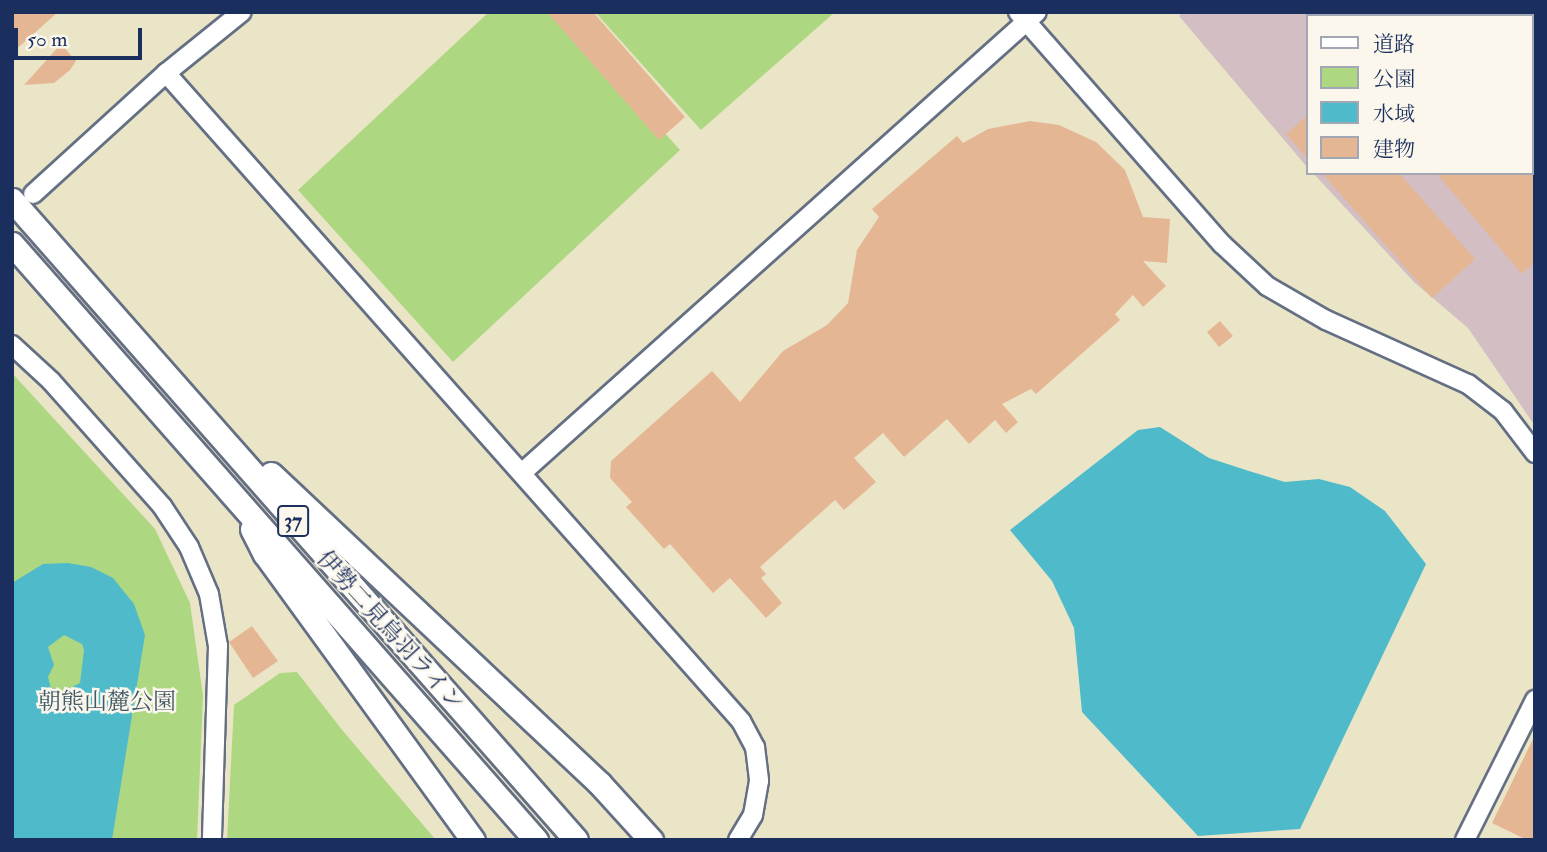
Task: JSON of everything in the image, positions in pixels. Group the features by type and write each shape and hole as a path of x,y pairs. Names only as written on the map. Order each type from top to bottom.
{"main road":[{"name":"伊勢二見鳥羽ライン","path":"23,197 159,369 576,840"},
{"name":"伊勢二見鳥羽ライン","path":"12,244 536,840"},
{"path":"159,369 236,436 414,612 600,784 651,840"},
{"path":"238,499 265,554 473,840"}],"street":[{"path":"23,197 242,12"},
{"path":"524,471 1027,15 1222,244 1267,286 1326,320 1468,384 1503,411 1535,453"},
{"path":"166,74 524,471 741,721 755,747 759,781 753,815 738,840"},
{"path":"12,345 51,381 162,506 189,547 209,594 218,646 212,840"},
{"path":"1465,840 1530,720 1535,700"}],"shaded area":[{"path":"1182,12 1535,12 1535,426 1468,328 1414,282 1315,175 1533,175 1533,14 1306,14 1306,166 1179,16"}],"green space":[{"path":"489,12 556,12 680,150 453,362 298,190"},
{"path":"595,12 835,12 701,130"},
{"name":"朝熊山麓公園","path":"12,373 155,529 190,603 203,696 197,840 12,840"},
{"path":"297,672 343,731 436,840 227,840 234,705 280,673"}],"water":[{"path":"1160,427 1209,458 1249,471 1285,482 1319,479 1350,487 1385,511 1426,564 1300,829 1198,836 1082,712 1074,628 1052,581 1010,530 1138,430"},
{"path":"68,563 91,567 113,578 134,604 145,635 112,840 12,840 12,583 43,564","holes":["64,635 82,644 84,650 80,683 63,692 51,688 48,677 54,665 48,647"]}],"building":[{"path":"12,12 58,12 12,53"},
{"path":"547,12 593,12 685,117 659,140"},
{"path":"61,44 76,61 70,70 54,83 24,85"},
{"path":"1306,117 1306,157 1286,134"},
{"path":"1030,121 1059,125 1096,142 1125,170 1143,217 1170,219 1167,263 1143,261 1166,286 1143,307 1133,295 1115,314 1120,320 1036,394 1031,389 1002,404 1018,422 1006,433 995,420 969,444 947,419 904,457 883,433 854,458 876,482 844,510 835,500 760,567 766,574 761,578 782,603 766,618 730,578 713,593 670,544 664,549 626,507 632,502 610,478 611,461 712,371 740,402 783,351 827,325 848,303 857,250 879,217 872,209 957,136 963,143 988,129"},
{"path":"1535,173 1535,262 1522,274 1438,175"},
{"path":"1324,175 1401,175 1475,259 1432,298"},
{"path":"1220,321 1233,336 1219,347 1207,332"},
{"path":"252,626 278,661 253,678 229,642"},
{"path":"1535,735 1535,840 1527,840 1492,823"}]}
